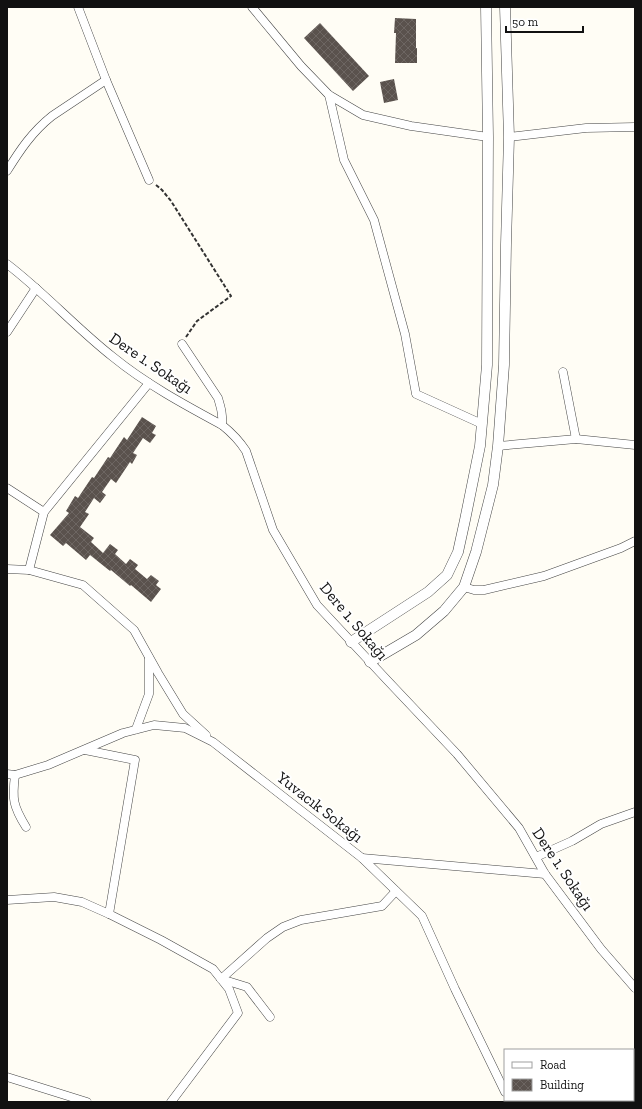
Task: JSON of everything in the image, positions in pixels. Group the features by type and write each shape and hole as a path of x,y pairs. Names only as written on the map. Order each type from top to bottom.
{"street":[{"path":"78,7 106,80 149,180"},
{"path":"252,7 301,66 329,95 363,115 411,126 488,137"},
{"path":"351,642 428,592 447,575 458,552 480,446 487,365 488,137 486,7"},
{"path":"370,662 416,635 444,611 464,587 476,552 493,485 498,446 504,365 509,137 504,7"},
{"path":"7,171 24,144 37,129 52,116 106,80"},
{"path":"329,95 344,160 374,220 405,334 416,394 482,424"},
{"path":"509,137 586,128 635,127"},
{"name":"Dere 1. Sokağı","path":"7,264 36,288 102,348 130,370 149,383 222,425 240,441 246,451 273,530 318,605 462,761 519,828 545,874 601,949 635,988"},
{"path":"7,332 36,288"},
{"path":"182,344 218,398 222,408 222,425"},
{"path":"563,372 576,439"},
{"path":"29,570 44,512 149,383"},
{"path":"498,446 576,439 635,445"},
{"path":"7,488 44,512"},
{"path":"464,587 474,590 484,590 544,576 622,548 635,541"},
{"path":"7,569 29,570 84,585 134,630 183,714 213,742"},
{"path":"136,729 149,694 149,657"},
{"name":"Yuvacık Sokağı","path":"11,774 48,765 124,733 154,725 185,728 213,742 362,858 422,916 455,989 504,1090"},
{"path":"85,750 135,760 108,914"},
{"path":"11,774 16,811 26,827"},
{"path":"536,857 572,841 601,824 635,812"},
{"path":"362,858 545,874"},
{"path":"221,979 267,938 283,927 301,920 382,906 396,891"},
{"path":"7,900 54,896 82,902 161,940 213,969 229,989 238,1013 171,1102"},
{"path":"221,979 247,987 270,1017"},
{"path":"7,1077 87,1102"}],"path":[{"path":"149,180 156,184 167,195 231,296 197,321 182,344"}],"building":[{"path":"395,18 416,19 417,63 395,63"},
{"path":"320,23 369,76 353,91 304,38"},
{"path":"394,79 398,100 384,103 380,82"},
{"path":"142,417 156,426 152,433 156,435 150,443 143,438 133,453 137,455 132,464 130,462 116,483 111,479 102,492 106,495 100,503 94,498 85,512 89,514 80,527 94,538 91,542 103,553 110,544 118,550 115,554 126,564 130,559 138,565 135,569 147,579 151,575 159,581 156,585 161,589 151,602 131,585 130,586 90,555 86,560 66,543 63,546 50,535 69,513 66,511 75,496 78,498 108,457 110,458 124,437 127,440"}]}
